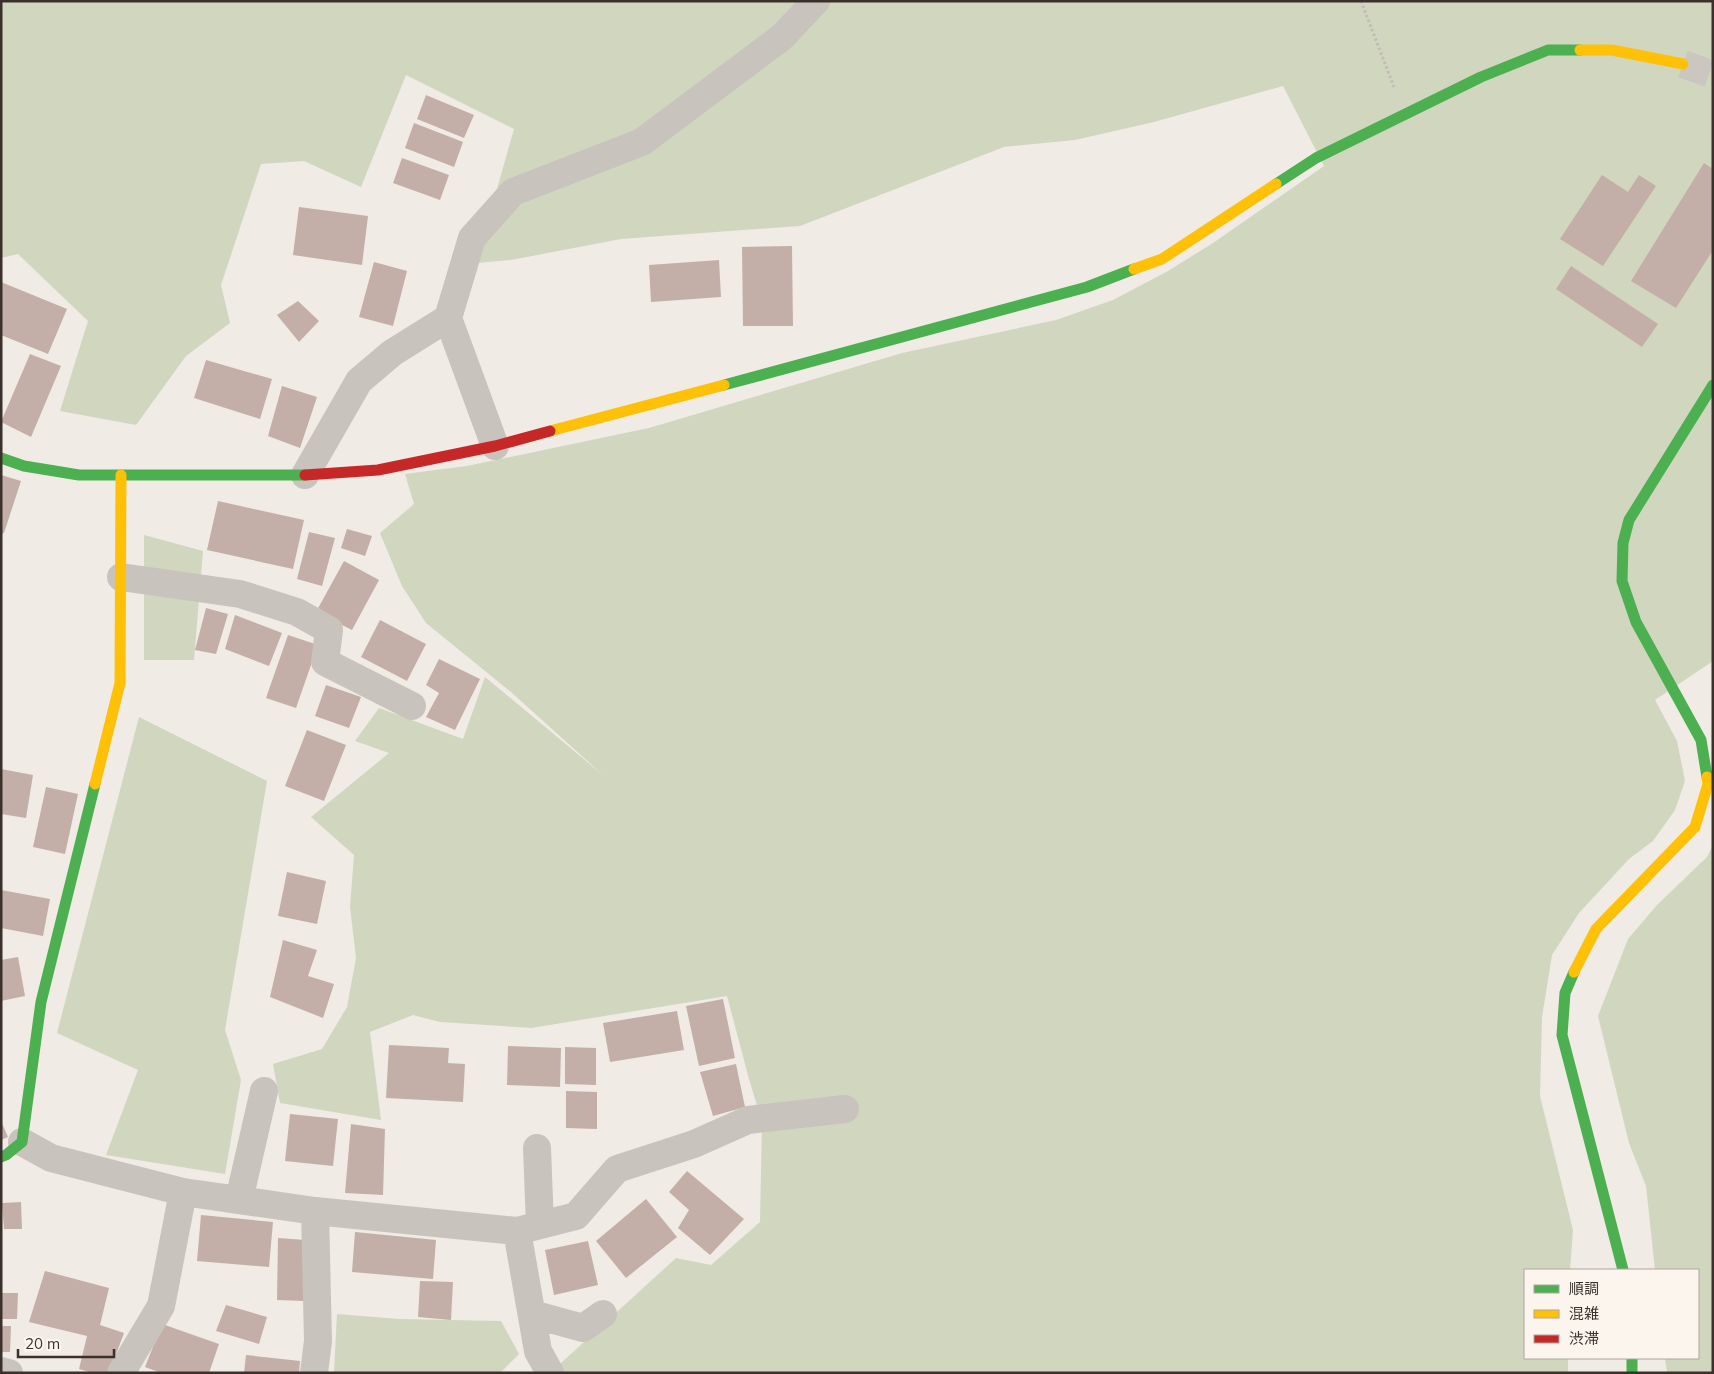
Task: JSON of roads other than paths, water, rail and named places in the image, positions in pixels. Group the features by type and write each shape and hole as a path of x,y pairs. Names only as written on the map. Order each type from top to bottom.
{"street":[{"path":"495,446 448,318 472,238 513,192 642,142 782,37 816,1"},
{"path":"1,458 24,466 79,475 305,475 378,470 495,446 1087,287 1162,258 1316,158 1404,113 1481,77 1548,50 1612,50 1683,64"},
{"path":"305,475 359,381 392,353 448,318"},
{"path":"1623,1269 1562,1035 1565,993 1581,956 1596,929 1695,827 1708,784 1701,740 1636,622 1622,581 1623,543 1629,520 1713,385"},
{"path":"122,475 120,683 42,1002 12,1149 182,1192 315,1211 528,1228 576,1216 617,1169 694,1144 748,1120 846,1109"},
{"path":"121,577 240,594 297,612 329,630 325,662 412,706"},
{"path":"239,1200 264,1091"},
{"path":"537,1148 528,1228 532,1314 538,1350 550,1373"},
{"path":"121,1373 161,1306 182,1192"},
{"path":"314,1373 318,1341 315,1211"},
{"path":"532,1314 583,1328 603,1314"},
{"path":"1632,1359 1632,1373"},
{"path":"1,1371 9,1373"}],"tunnel":[{"path":"1683,64 1713,75"}]}
